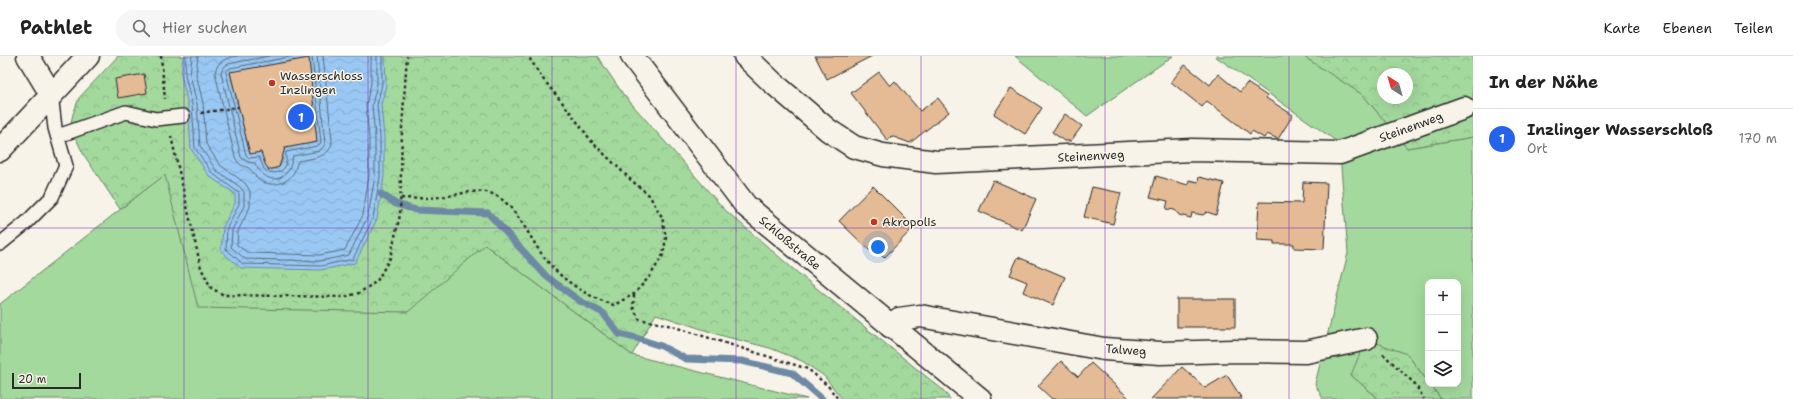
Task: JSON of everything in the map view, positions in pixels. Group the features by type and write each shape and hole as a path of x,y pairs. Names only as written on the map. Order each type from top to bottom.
{"street":[{"path":"28,56 51,94"},
{"path":"0,150 88,56"},
{"name":"Schloßstraße","path":"632,56 746,206 980,399"},
{"name":"Steinenweg","path":"745,56 772,82 828,130 854,147 884,155 936,162 1192,150 1340,153 1464,108"},
{"name":"Talweg","path":"890,326 899,319 920,316 1104,349 1160,353 1233,351 1306,352 1366,339"}],"lane":[{"path":"0,244 26,223 52,197 66,166 58,136 51,94"},
{"path":"58,136 126,112 156,119 168,119 182,116"}],"path":[{"path":"161,56 168,119 201,268 212,288 224,295 344,297 359,292 377,281 390,258 400,215 402,128 407,56"},
{"path":"401,199 419,199 473,193 488,193 501,198 546,261 559,275 601,301 614,304 634,294 650,276 663,255 666,238 662,216 649,195 626,176 592,142 543,79 528,56"},
{"path":"182,116 239,107"},
{"path":"634,294 634,307 639,319 668,325 808,369 828,386 838,399"},
{"path":"1366,339 1415,384 1424,399"}],"green space":[{"path":"118,56 597,56 623,94 724,209 799,274 943,390 950,399 842,399 824,376 802,361 770,348 723,336 656,314 632,355 485,245 408,312 198,308 165,175 120,209 84,155 70,127 79,98"},
{"path":"1015,56 1173,56 1087,116"},
{"path":"1215,56 1303,56 1363,95 1407,148 1473,137 1473,399 1441,399 1432,387 1461,387 1461,279 1425,279 1425,378 1407,354 1351,375 1379,399 1323,399 1315,384 1348,253 1339,143"},
{"path":"1303,56 1473,56 1473,137 1407,148 1363,95"},
{"path":"164,175 408,311 485,245 632,355 807,399 0,399 0,304"},
{"path":"1366,339 1407,354 1425,378 1425,387 1432,387 1441,399 1379,399 1351,375"}],"water":[{"path":"183,56 385,56 386,85 381,105 384,137 384,177 377,219 355,263 321,270 241,268 221,251 223,227 235,203 235,194 209,176 191,149 188,105 181,75","holes":["308,58 317,142 272,150 282,156 283,159 280,166 272,169 266,165 264,160 265,156 270,150 250,154 230,73"]}],"building":[{"path":"815,56 872,56 827,79"},
{"path":"309,58 317,142 285,148 279,167 269,170 265,164 261,152 250,154 230,72"},
{"path":"1185,65 1210,85 1218,74 1240,92 1247,83 1267,96 1266,98 1293,115 1278,139 1267,134 1264,138 1252,131 1250,134 1207,101 1202,107 1171,82"},
{"path":"879,72 890,86 895,81 920,111 938,98 949,112 910,143 891,136 888,141 851,93"},
{"path":"144,74 147,93 118,98 115,79"},
{"path":"1011,88 1042,108 1025,134 994,114"},
{"path":"1065,114 1082,126 1071,141 1064,141 1052,132"},
{"path":"1156,176 1188,185 1189,180 1198,182 1199,177 1224,183 1216,215 1207,212 1203,215 1192,213 1191,218 1179,215 1175,210 1166,209 1168,201 1150,197"},
{"path":"993,180 1036,199 1022,230 979,211"},
{"path":"1303,182 1327,183 1324,249 1294,248 1294,244 1274,244 1274,241 1257,240 1259,202 1302,203"},
{"name":"Akropolis","path":"873,186 914,227 884,258 876,250 873,254 839,221"},
{"path":"1092,187 1121,193 1113,224 1084,217"},
{"path":"1018,257 1065,277 1053,305 1023,292 1027,282 1010,275"},
{"path":"1177,299 1235,299 1235,327 1177,327"},
{"path":"1061,361 1078,377 1091,363 1130,399 1052,399 1038,386"},
{"path":"1182,367 1205,388 1227,375 1242,399 1151,399"}],"waterway":[{"path":"381,194 396,204 416,210 488,213 547,277 580,301 603,313 619,334 661,346 686,359 742,361 792,373 822,399"}],"place":[{"name":"Wasserschloss Inzlingen","path":"272,83"},
{"name":"Inzlinger Wasserschloß","path":"301,117"},
{"name":"Akropolis","path":"874,222"}]}
